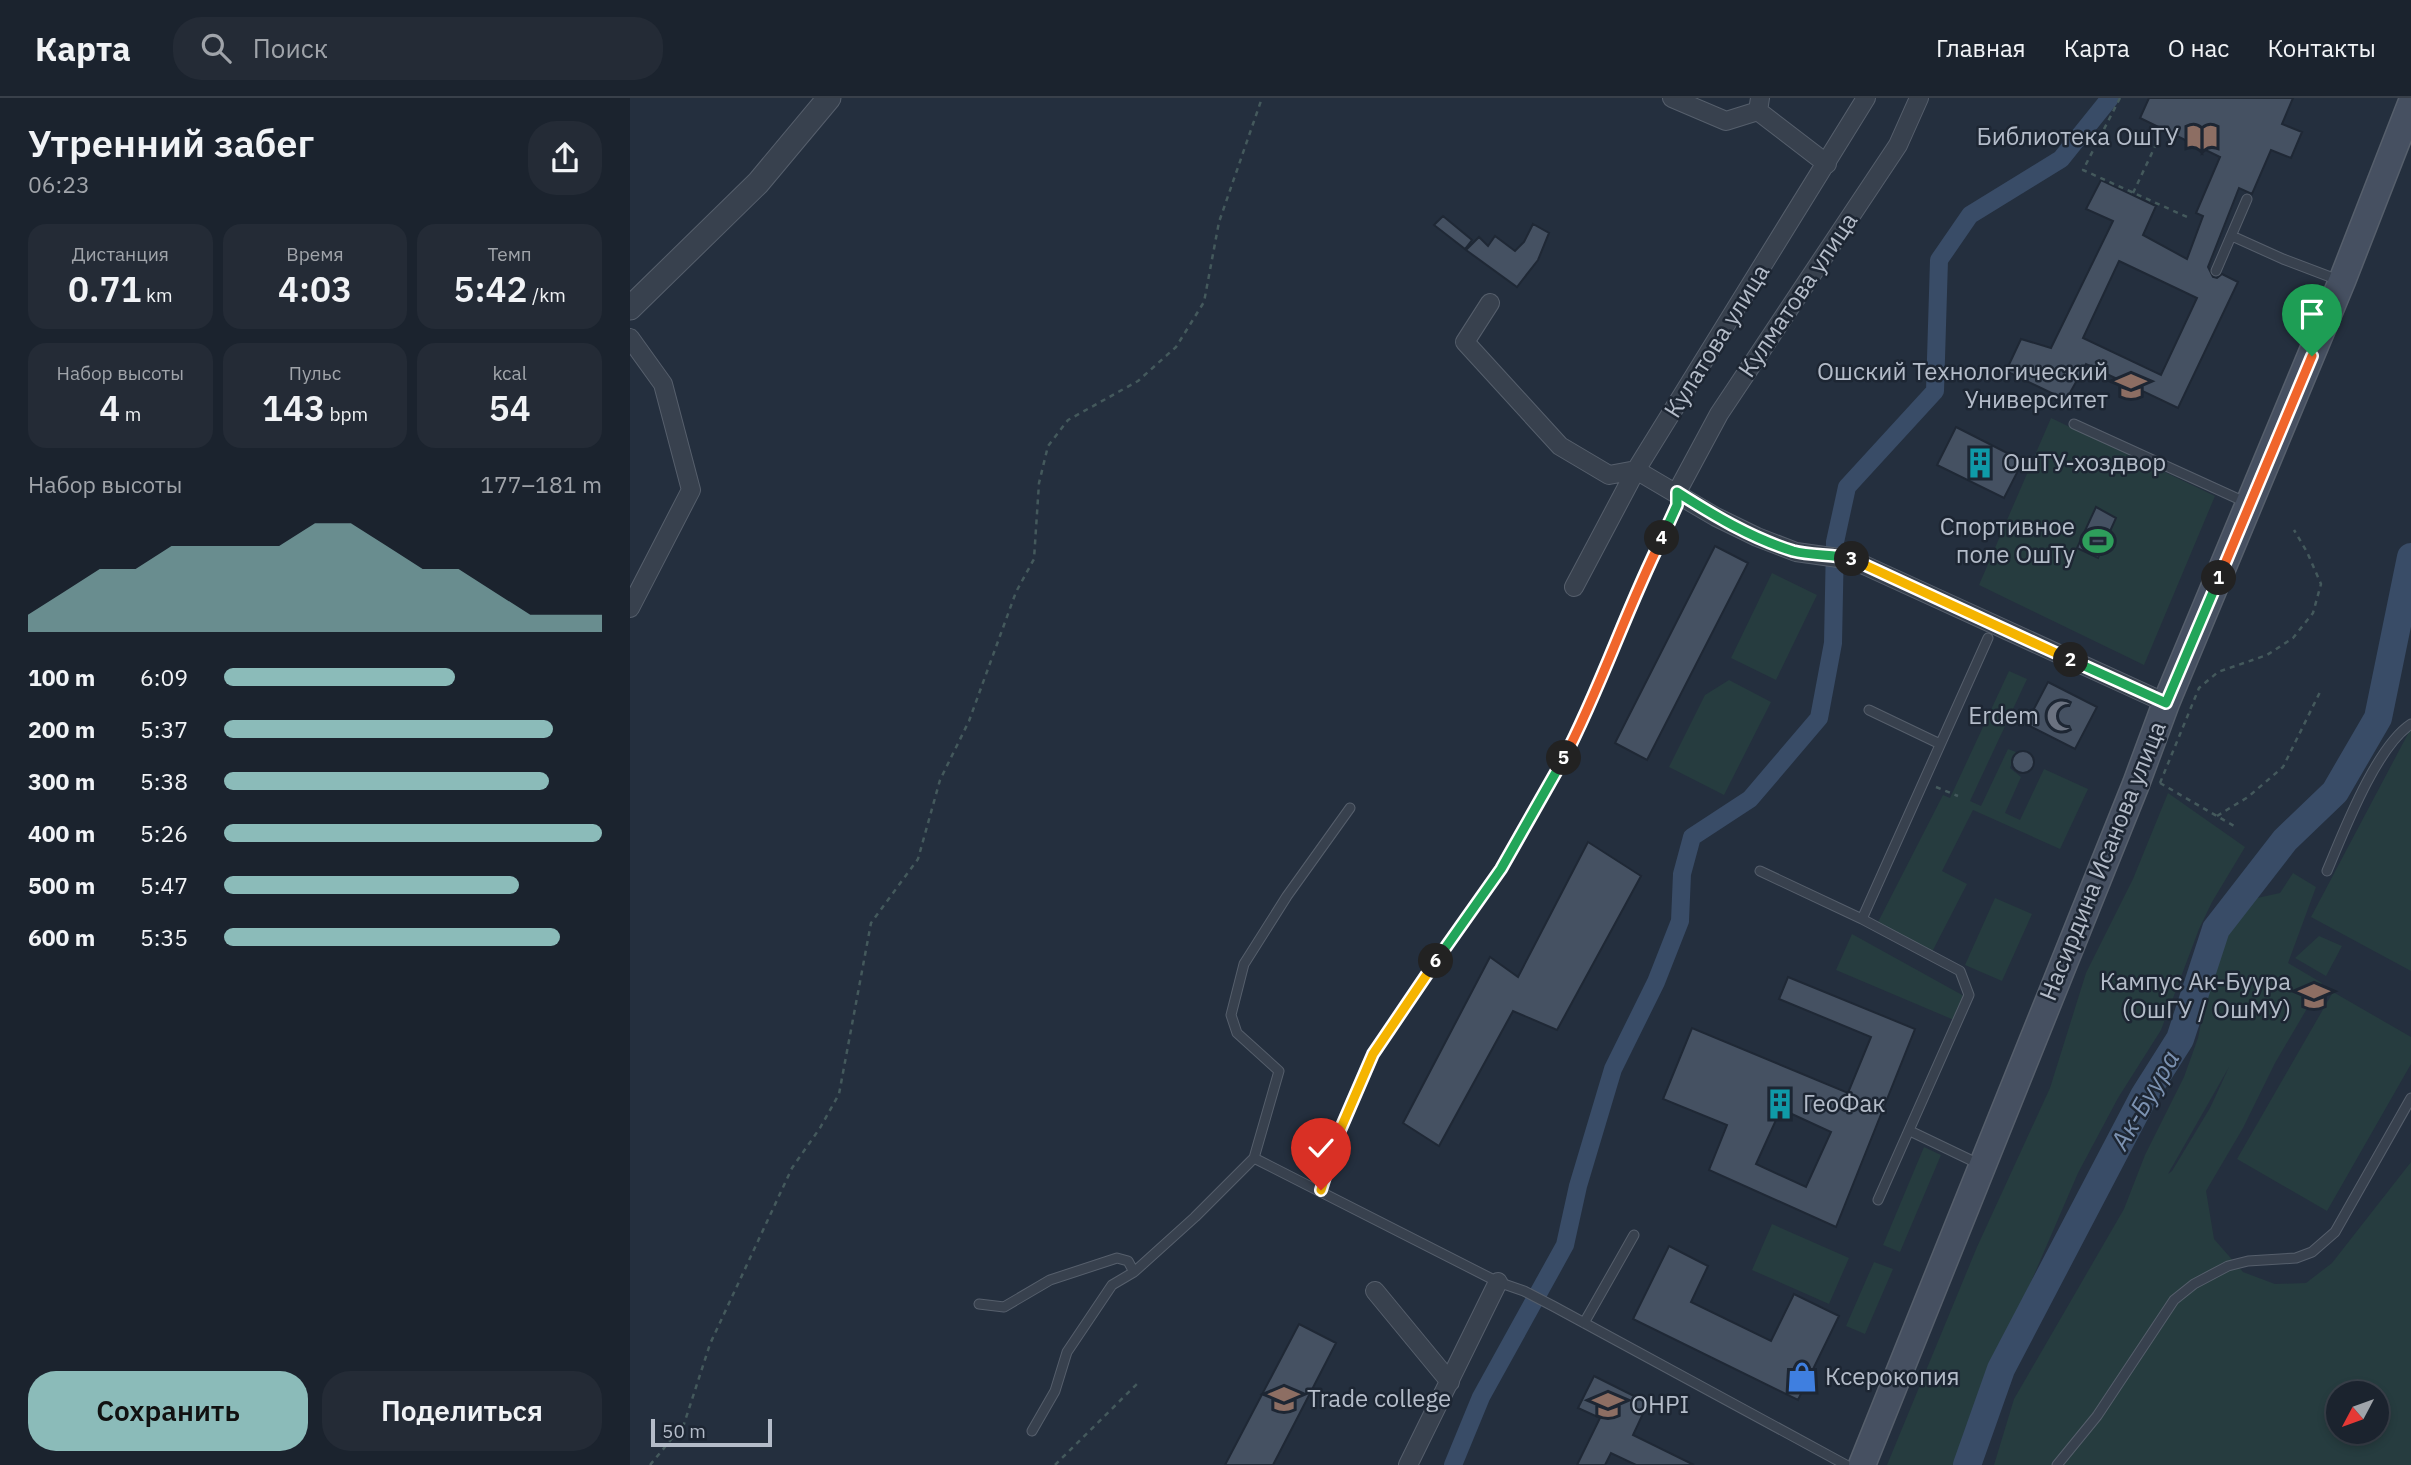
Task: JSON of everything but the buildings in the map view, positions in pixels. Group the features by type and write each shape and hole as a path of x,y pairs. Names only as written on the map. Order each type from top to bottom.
{"main road":[{"name":"Насирдина Исанова улица","path":"1862,1465 2136,784 2166,703 2342,281 2411,104"}],"street":[{"path":"630,308 758,183 829,98"},
{"path":"1672,98 1726,121 1759,104 1827,164"},
{"name":"Кулатова улица","path":"1574,587 1636,470 1866,98"},
{"name":"Кулматова улица","path":"1677,492 1719,414 1898,145 1919,98"},
{"path":"1489,303 1465,342 1560,446 1609,475 1636,470 1716,517 1757,537 1796,552 1845,557 2166,703"},
{"path":"630,338 663,384 691,491 630,608"},
{"path":"1408,1465 1497,1282"},
{"path":"1375,1290 1450,1382"}],"lane":[{"path":"2216,271 2248,199"},
{"path":"2232,236 2342,281"},
{"path":"2074,424 2250,504"},
{"path":"1862,919 1988,638"},
{"path":"1869,710 1940,744"},
{"path":"2327,871 2373,771 2402,730 2411,724"},
{"path":"1032,1431 1055,1391 1067,1352 1112,1285 1134,1272 1195,1217 1254,1158 1279,1071 1237,1033 1231,1015 1244,964 1287,895 1350,808"},
{"path":"1760,871 1862,919 1960,971 1969,995 1878,1200"},
{"path":"2057,1465 2097,1416 2174,1300 2194,1284 2228,1266 2248,1261 2296,1258 2312,1252 2330,1238 2411,1098"},
{"path":"1910,1131 1981,1166"},
{"path":"1254,1158 1497,1282 1553,1306 1846,1465"},
{"path":"1584,1323 1634,1235"},
{"path":"979,1304 1004,1307 1050,1280 1117,1258 1128,1261 1134,1272"}],"path":[{"path":"650,1465 684,1424 715,1332 792,1168 820,1128 839,1094 871,923 918,859 940,780 969,721 1016,592 1034,559 1039,483 1048,446 1068,420 1139,381 1175,347 1204,302 1219,222 1262,98"},
{"path":"2120,98 2084,170 2187,217"},
{"path":"2133,193 2160,136"},
{"path":"1321,1190 1338,1135 1373,1054 1407,1001 1501,869 1571,745 1636,590 1671,521 1677,505 1677,492"},
{"path":"2234,826 2161,783 2199,688 2218,672 2267,655 2293,638 2313,613 2320,584 2308,552 2294,530"},
{"path":"2217,816 2248,797 2283,767 2320,692"},
{"path":"1924,781 1958,796"},
{"path":"1055,1465 1139,1382"}],"green space":[{"name":"Спортивное поле ОшТу","path":"2051,418 2215,496 2144,665 1979,585"},
{"path":"1772,573 1817,595 1776,680 1731,658"},
{"path":"2009,671 2027,679 1970,801 1981,806 2008,749 2016,752 2010,768 2021,777 2005,813 2020,820 2044,769 2088,789 2060,849 1973,810 1942,871 1967,884 1932,952 1877,924 1943,795 1950,798"},
{"path":"1729,680 1771,702 1724,795 1669,767 1705,695"},
{"path":"2411,728 2411,971 2311,917"},
{"path":"2168,793 2245,847 2199,929 2161,1030 2118,1098 2078,1173 2005,1342 1980,1414 1955,1465 1887,1465 1977,1247 2050,1088 2086,973 2133,879"},
{"path":"2293,873 2316,887 2288,963 2322,983 2206,1191 2214,1239 2243,1272 2275,1284 2306,1283 2332,1263 2411,1162 2411,1465 1994,1465 2014,1399 2124,1209 2145,1155 2184,1077 2198,1038 2216,950 2248,900 2280,893","holes":["2229,1067 2210,1108 2172,1171 2168,1174"]},
{"path":"1995,898 2032,914 2002,981 1965,965"},
{"path":"1852,934 1964,996 1954,1020 1836,970"},
{"path":"2319,936 2342,946 2326,976 2295,958"},
{"path":"2333,992 2411,1037 2411,1064 2327,1211 2237,1159"},
{"path":"1924,1147 1941,1155 1900,1252 1883,1245"},
{"path":"1772,1224 1849,1258 1829,1304 1752,1270"},
{"path":"1874,1262 1893,1269 1865,1334 1846,1326"}],"waterway":[{"path":"1453,1465 1481,1397 1565,1245 1578,1186 1613,1069 1656,982 1680,921 1682,874 1692,837 1750,799 1819,718 1833,643 1835,542 1847,487 1935,391 1939,260 1970,215 2061,159 2110,98"},
{"name":"Ак-Буура","path":"1967,1465 2001,1369 2144,1096 2180,1039 2216,929 2285,840 2335,792 2378,718 2411,557"}],"place":[{"name":"Библиотека ОшТУ","path":"2202,137"},
{"name":"Ошский Технологический Университет","path":"2131,386"},
{"name":"ОшТУ-хоздвор","path":"1980,463"},
{"name":"Спортивное поле ОшТу","path":"2098,541"},
{"name":"Erdem","path":"2062,716"},
{"name":"Кампус Ак-Буура (ОшГУ / ОшМУ)","path":"2314,996"},
{"name":"ГеоФак","path":"1780,1104"},
{"name":"Ксерокопия","path":"1802,1377"},
{"name":"Trade college","path":"1284,1399"},
{"name":"OHPI","path":"1608,1405"}],"route":[{"path":"1321,1190 1338,1135 1373,1054 1407,1001 1501,869 1577,734 1636,590 1671,521 1677,505 1677,492 1716,517 1757,537 1796,552 1853,560 2166,703 2312,356"}]}
